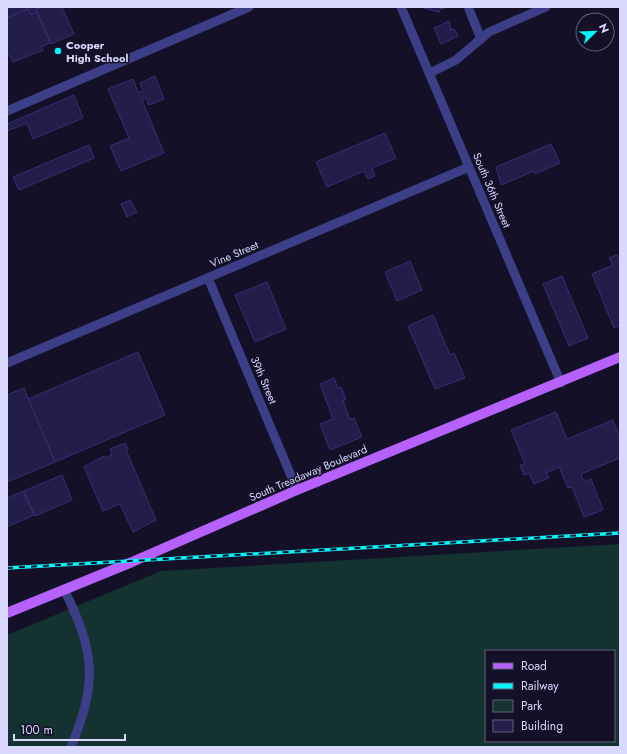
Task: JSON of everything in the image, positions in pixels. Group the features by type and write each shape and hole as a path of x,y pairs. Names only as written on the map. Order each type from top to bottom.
{"main road":[{"name":"South Treadaway Boulevard","path":"7,613 297,490 620,358"}],"street":[{"path":"7,111 249,7"},
{"name":"South 36th Street","path":"400,7 430,73 561,383"},
{"path":"430,73 456,60 498,27 546,7"},
{"path":"469,9 481,39"},
{"name":"Vine Street","path":"7,363 469,167"},
{"name":"39th Street","path":"208,278 297,490"},
{"path":"64,589 80,622 87,643 90,663 89,690 82,720 71,747"}],"green space":[{"path":"620,544 620,747 7,747 7,635 161,571"}],"building":[{"path":"7,7 42,7 36,9 37,12 31,15 28,9 7,18"},
{"path":"42,7 62,7 74,34 51,44 36,9"},
{"path":"445,7 444,9 441,8 439,12 424,8"},
{"path":"28,9 31,15 37,12 50,43 42,46 43,50 13,62 10,55 7,57 7,18"},
{"path":"449,21 451,29 455,30 458,36 441,44 434,28"},
{"path":"155,76 164,99 149,105 146,98 142,100 164,153 121,171 110,146 129,138 108,89 133,79 138,92 143,91 140,83"},
{"path":"74,95 83,118 33,139 27,123 7,131 7,124"},
{"path":"385,133 396,158 372,168 375,176 368,179 364,171 327,187 316,162"},
{"path":"551,144 560,163 535,174 534,171 501,185 496,167"},
{"path":"89,145 94,158 19,190 13,177"},
{"path":"130,200 137,212 127,217 121,204"},
{"path":"617,255 620,262 620,325 614,328 592,274 613,265 609,258"},
{"path":"410,261 422,290 397,301 385,272"},
{"path":"562,276 588,338 569,346 543,284"},
{"path":"267,282 286,329 255,342 235,295"},
{"path":"433,315 450,355 454,353 465,378 435,389 408,326"},
{"path":"138,352 165,415 55,462 28,399"},
{"path":"334,378 338,388 341,387 346,399 343,401 350,419 354,418 362,437 330,450 320,424 333,419 320,384"},
{"path":"24,388 55,462 7,482 7,395"},
{"path":"556,412 567,439 613,420 620,438 620,458 581,474 584,482 591,479 603,510 584,517 572,487 568,488 559,467 546,473 549,478 534,484 529,473 524,475 520,465 525,464 511,430"},
{"path":"125,443 128,449 126,450 156,520 133,532 120,504 103,511 84,467 104,456 104,458 112,455 110,449"},
{"path":"62,475 72,500 35,516 24,491"},
{"path":"23,491 34,515 7,527 7,498"}],"railway":[{"path":"7,568 620,533"}],"place":[{"name":"Cooper High School","path":"58,51"}]}
